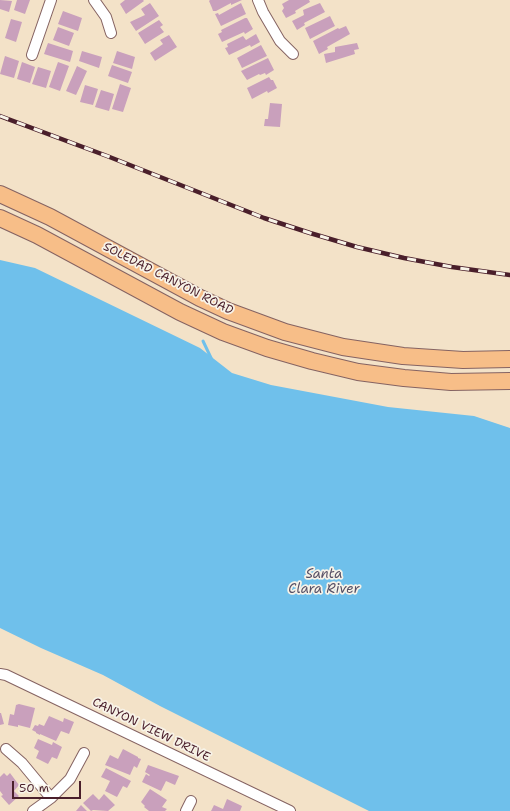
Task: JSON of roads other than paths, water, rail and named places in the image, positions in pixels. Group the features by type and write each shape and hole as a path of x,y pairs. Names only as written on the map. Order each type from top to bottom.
{"main road":[{"name":"SOLEDAD CANYON ROAD","path":"0,194 50,217 200,298 228,311 284,332 343,347 403,356 463,360 510,359"},
{"name":"SOLEDAD CANYON ROAD","path":"0,218 37,235 180,312 223,332 267,348 319,363 358,372 451,382 510,381"}],"street":[{"path":"32,55 52,0"},
{"path":"94,0 106,17 111,33"},
{"path":"258,0 262,12 280,41 293,54"},
{"name":"CANYON VIEW DRIVE","path":"0,674 6,675 290,811"},
{"path":"6,748 22,763 51,798"},
{"path":"33,811 51,798 70,780 84,753"},
{"path":"186,811 191,801"}],"water":[{"name":"Santa Clara River","path":"0,260 35,268 200,348 232,373 271,385 388,407 474,416 510,428 510,811 369,811 160,706 103,675 0,628"}],"waterway":[{"path":"203,341 212,360"}],"railway":[{"path":"0,116 107,156 264,218 310,233 357,247 404,258 452,267 510,275"}]}
